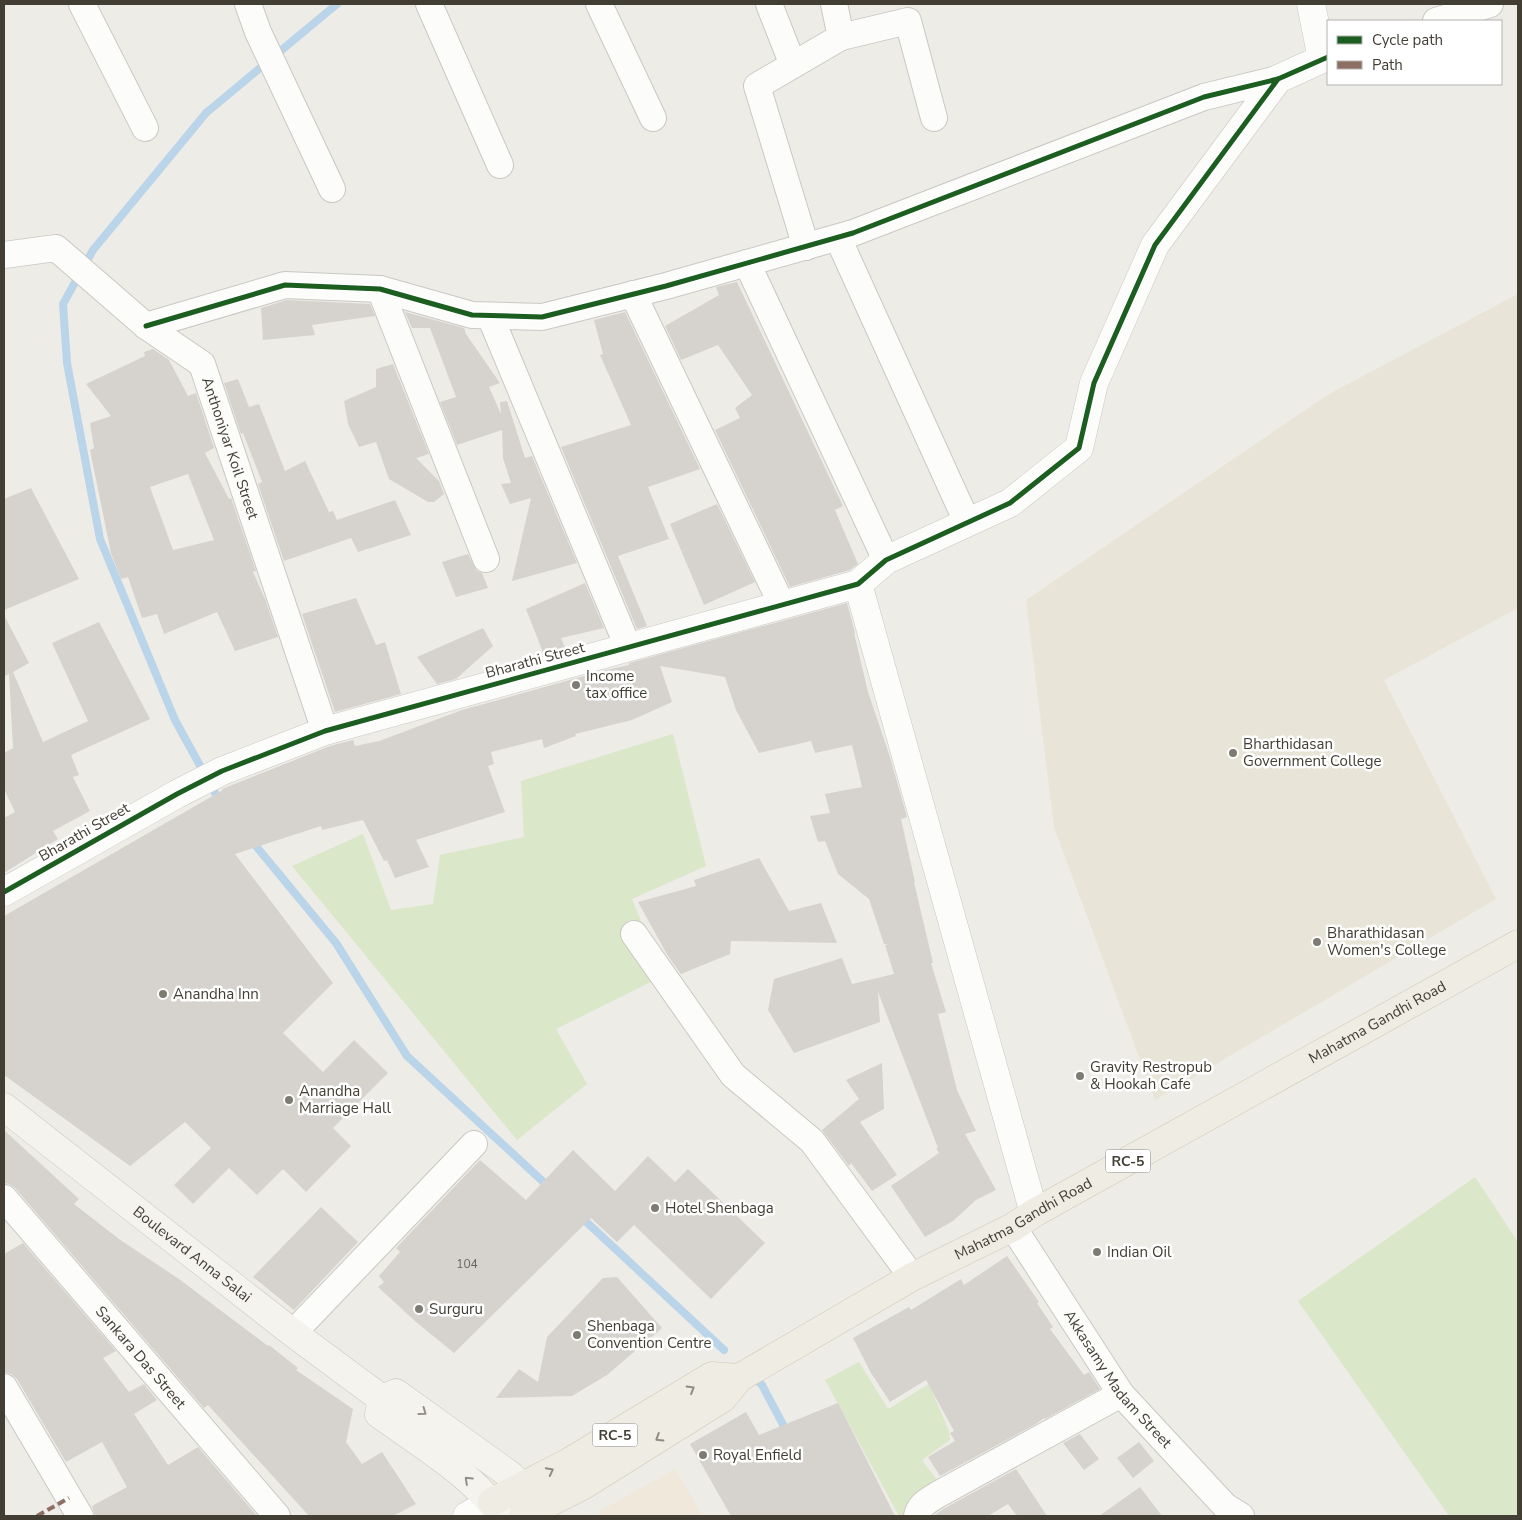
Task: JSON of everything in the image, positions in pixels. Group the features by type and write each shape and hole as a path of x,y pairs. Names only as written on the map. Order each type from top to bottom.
{"main road":[{"name":"Mahatma Gandhi Road","path":"532,1514 584,1485 723,1398 739,1378 912,1277 1024,1220 1518,944"},
{"name":"Boulevard Anna Salai","path":"4,1107 292,1333 382,1399"},
{"name":"RC-5","path":"496,1509 521,1486 570,1462 712,1376 739,1378"},
{"path":"496,1509 462,1475 379,1414 382,1399 396,1393 510,1475 521,1486 532,1514"}],"street":[{"path":"82,4 145,128"},
{"path":"248,4 258,32 332,190"},
{"path":"599,4 653,118"},
{"path":"769,4 793,65"},
{"path":"834,4 841,37"},
{"path":"146,326 285,285 380,289 472,315 542,317 806,247 853,233 1204,97 1278,79 1325,58 1311,4"},
{"path":"1439,20 1490,4"},
{"path":"437,6 500,164"},
{"path":"806,247 757,86 841,37 908,22 934,118"},
{"path":"1024,1220 858,584 886,560 1010,503 1079,448 1094,383 1155,245 1278,79"},
{"path":"838,238 967,522"},
{"name":"Anthoniyar Koil Street","path":"4,255 56,248 146,326 202,364 324,731"},
{"path":"747,263 886,560"},
{"path":"380,289 486,559"},
{"path":"633,294 782,605"},
{"path":"490,316 628,647"},
{"name":"Bharathi Street","path":"4,892 177,794 222,771 324,731 858,584"},
{"path":"634,934 733,1075 812,1141 912,1277"},
{"path":"292,1333 474,1144"},
{"name":"Sankara Das Street","path":"4,1198 278,1516"},
{"name":"Akkasamy Madam Street","path":"1024,1220 1121,1394 1225,1506 1241,1516"},
{"path":"4,1387 80,1516"},
{"path":"917,1516 923,1504 937,1495 1121,1394"},
{"name":"RC-5","path":"467,1516 496,1509"}],"shaded area":[{"name":"Bharthidasan Government College","path":"1518,294 1518,608 1384,680 1496,899 1155,1100 1054,827 1026,600 1329,394"},
{"path":"675,1469 703,1516 598,1516 600,1511"}],"green space":[{"path":"673,734 706,866 632,899 663,976 556,1029 587,1084 517,1140 292,866 363,834 391,910 433,904 440,855 524,837 521,781"},
{"path":"1475,1177 1518,1242 1518,1514 1513,1516 1449,1516 1298,1301"},
{"path":"859,1362 888,1409 929,1384 949,1431 950,1440 922,1460 942,1487 904,1516 899,1516 825,1380"}],"building":[{"path":"737,282 843,506 835,510 858,564 850,570 790,587 715,430 740,418 735,408 752,395 718,345 681,360 665,326 719,295 716,287"},
{"path":"287,300 370,304 375,316 312,325 315,335 263,340 261,308"},
{"path":"405,312 464,328 466,334 500,383 489,387 501,414 500,402 507,401 525,458 532,456 577,563 512,581 531,498 510,504 501,484 511,483 503,458 502,430 457,445 440,402 456,397 430,328 412,328"},
{"path":"625,312 700,469 648,487 669,539 618,556 647,626 637,629 561,447 631,425 600,355 603,354 594,320"},
{"path":"153,349 169,360 188,396 196,393 214,448 205,453 229,499 231,498 256,571 253,572 265,599 278,637 235,651 217,612 164,634 157,614 142,618 128,577 121,579 111,553 90,450 94,448 90,423 111,416 86,384 145,356 144,352","holes":["188,474 214,540 173,550 150,487"]},
{"path":"393,364 429,454 416,458 439,481 444,494 434,502 428,502 389,479 376,442 359,447 348,424 344,401 376,387 376,369"},
{"path":"238,379 249,407 259,404 285,471 305,461 329,512 333,511 337,520 395,500 411,535 358,552 351,538 284,561 258,484 262,482 243,433 241,434 224,383"},
{"path":"31,488 79,579 4,610 4,499"},
{"path":"717,504 755,582 704,605 670,524"},
{"path":"468,554 476,570 482,573 488,588 456,597 442,562"},
{"path":"585,583 604,628 561,638 565,648 544,655 526,609"},
{"path":"356,598 376,645 385,642 401,694 335,712 302,614"},
{"path":"847,603 868,692 890,757 907,817 901,819 933,963 931,963 946,1012 938,1014 957,1090 976,1131 965,1134 996,1190 976,1200 953,1221 925,1237 891,1186 939,1153 878,992 880,1022 794,1053 768,1010 774,979 842,958 852,984 894,974 885,945 888,944 884,944 869,899 838,874 825,841 818,842 810,816 830,813 825,794 862,787 852,745 815,753 811,741 759,753 736,710 725,677 660,666 672,702 632,720 575,734 576,736 544,748 542,739 491,752 494,764 488,766 505,812 416,840 429,867 395,878 387,860 384,861 363,820 322,830 321,826 235,854 333,983 283,1033 323,1072 354,1040 388,1073 333,1128 351,1146 306,1192 283,1169 257,1195 229,1168 193,1204 174,1185 211,1148 185,1122 130,1166 4,1075 4,916 222,789 330,746 353,740 355,746 379,741 462,710"},
{"path":"4,615 29,663 13,672 43,742 88,721 52,643 99,622 150,719 71,755 79,775 73,777 90,811 53,831 58,839 4,873 4,818 15,812 4,789 4,753 13,748 9,674 4,677"},
{"path":"483,628 493,646 456,679 437,684 417,657"},
{"path":"759,858 789,911 821,903 837,943 731,941 730,954 681,974 668,956 638,902 696,886 694,880"},
{"path":"882,1063 884,1109 860,1122 897,1175 872,1191 851,1163 849,1166 822,1130 859,1099 846,1080"},
{"path":"4,1130 79,1199 74,1204 119,1239 179,1279 269,1345 298,1368 296,1370 353,1409 346,1442 362,1464 382,1452 416,1504 393,1516 309,1516 208,1405 204,1408 15,1188 4,1183"},
{"path":"573,1150 615,1191 648,1156 675,1182 688,1169 765,1243 711,1299 634,1225 617,1242 591,1218 454,1353 416,1322 378,1287 384,1282 379,1276 400,1252 396,1248 480,1160 526,1200"},
{"path":"321,1207 358,1242 294,1310 253,1277"},
{"path":"23,1243 116,1351 103,1358 129,1392 144,1384 157,1400 134,1414 168,1465 198,1447 257,1516 95,1516 92,1506 127,1487 102,1442 66,1462 17,1379 11,1374 4,1372 4,1254"},
{"path":"1007,1256 1039,1302 1037,1303 1053,1327 1050,1329 1084,1375 1089,1372 1100,1389 940,1476 928,1457 955,1441 950,1433 954,1431 926,1380 890,1402 871,1373 853,1338 909,1307 911,1310 961,1279 964,1285"},
{"name":"Shenbaga Convention Centre","path":"617,1277 662,1328 607,1375 572,1396 496,1398 519,1369 538,1382 547,1337 603,1278"},
{"path":"838,1403 895,1516 731,1516 690,1444 746,1412 759,1435"},
{"path":"1080,1434 1099,1459 1084,1470 1063,1443"},
{"path":"1139,1442 1154,1461 1133,1478 1117,1458"},
{"path":"1016,1469 1047,1516 1017,1516 1008,1504 988,1516 933,1516 945,1508"},
{"path":"1140,1487 1162,1516 1099,1516"}],"waterway":[{"path":"220,802 175,720 100,539 67,363 63,304 93,250 206,113 337,4"},
{"path":"251,840 336,943 407,1056 550,1188"},
{"path":"580,1216 724,1350"},
{"path":"759,1382 788,1434"}],"marked path":[{"path":"37,1516 69,1498"}],"cycle path":[{"path":"146,326 285,285 380,289 472,315 542,317 666,286 853,233 1204,97 1278,79 1327,57"},
{"path":"4,892 177,794 222,771 325,731 858,584 886,560 1010,503 1079,448 1094,383 1155,245 1278,79"}],"place":[{"name":"Income tax office","path":"576,685"},
{"name":"Bharthidasan Government College","path":"1233,753"},
{"name":"Bharathidasan Women's College","path":"1317,942"},
{"name":"Anandha Inn","path":"163,994"},
{"name":"Gravity Restropub & Hookah Cafe","path":"1080,1076"},
{"name":"Anandha Marriage Hall","path":"289,1100"},
{"name":"Hotel Shenbaga","path":"655,1208"},
{"name":"Indian Oil","path":"1097,1252"},
{"name":"Surguru","path":"419,1309"},
{"name":"Shenbaga Convention Centre","path":"577,1335"},
{"name":"Royal Enfield","path":"703,1455"}]}
